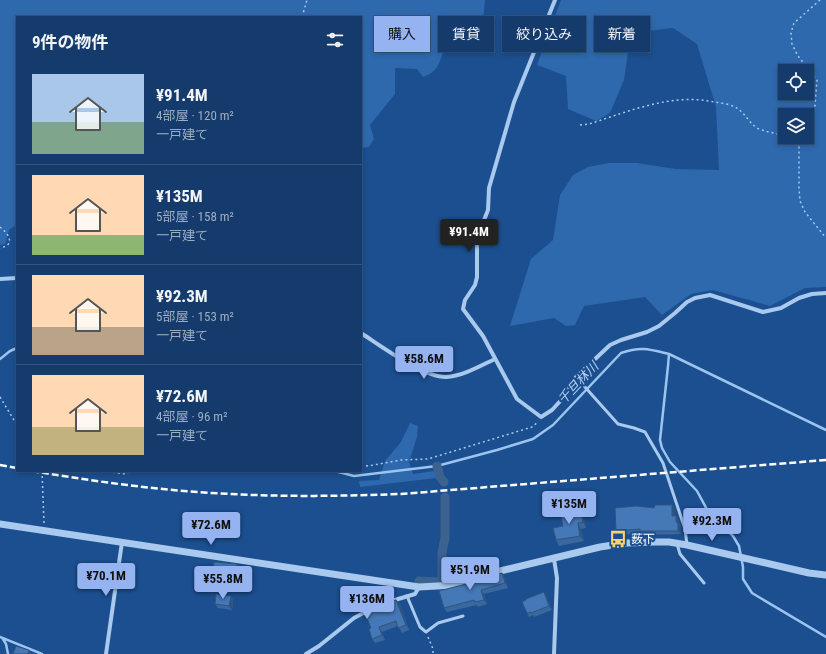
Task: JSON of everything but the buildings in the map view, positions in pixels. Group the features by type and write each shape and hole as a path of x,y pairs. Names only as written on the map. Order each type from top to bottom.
{"street":[{"path":"555,0 514,102 489,188 488,210 479,233 477,243 477,277 475,285 465,300 463,309 483,336 517,399 540,417 552,410 563,398 576,377 610,345 647,332 659,326 675,314 687,302 695,298 710,295 762,312 780,308 798,298 812,294 826,293"},
{"path":"0,279 16,278"},
{"path":"362,334 420,370 434,376 446,377 459,375 495,359"},
{"path":"0,524 419,587 454,585 496,572 600,547 626,543 655,542 687,545 817,575 826,575"},
{"path":"106,654 122,542"},
{"path":"554,558 557,578 554,654"},
{"path":"306,654 320,646 354,618 378,605 415,594 419,587"}],"lane":[{"path":"576,377 618,424 645,432 663,464 685,530 687,545"},
{"path":"677,544 680,554 704,583"},
{"path":"407,596 420,627 426,632 438,624 463,616"}],"path":[{"path":"302,16 307,0"},
{"path":"814,108 817,80 798,56 792,44 791,33 794,23 820,0"},
{"path":"580,125 589,124 664,101 710,101 734,106 742,111 752,125 786,138 799,145 800,201 805,212 826,238"},
{"path":"0,227 6,232 10,240 8,244 0,248"},
{"path":"0,397 16,423"},
{"path":"362,465 368,466 401,460 428,458 444,454 532,427 538,422 540,417"},
{"path":"42,472 45,520 43,530"},
{"path":"110,472 125,474 129,472"},
{"path":"426,632 431,643 433,654"}],"shaded area":[{"path":"0,0 485,0 484,16 438,16 437,48 438,52 443,53 438,65 434,71 423,77 417,69 395,68 395,94 370,125 374,139 369,147 362,148 362,16 16,16 16,225 9,230 5,244 0,245"},
{"path":"561,0 826,0 826,287 805,288 770,306 713,290 691,294 662,315 645,297 584,306 575,325 566,326 554,318 510,326 531,259 553,240 560,195 573,175 588,167 609,163 637,163 676,169 719,170 716,107 697,44 673,28 650,31 650,16 594,16 594,52 628,52 624,80 610,113 596,121 568,109 566,76 537,65 542,52 586,52 586,16 555,16"},
{"path":"410,423 418,426 417,437 409,462 413,474 434,471 436,478 360,487 359,481 379,480 385,461 401,442"}],"waterway":[{"name":"千旦林川","path":"0,359 16,348"},
{"name":"千旦林川","path":"339,472 354,476 437,466 533,439 553,425 621,353 640,349 669,354 826,430"},
{"path":"669,354 660,440 662,448 670,462 697,491 710,515 733,536 739,546 743,567 743,579 752,593 826,637"},
{"path":"437,466 440,477 444,482"},
{"path":"419,581 440,582 442,579 442,552 445,538 445,497"},
{"path":"0,637 42,654"},
{"path":"3,639 6,644 8,654"}],"railway":[{"path":"39,472 181,491 252,495 337,496 401,494 826,460"},
{"path":"0,465 16,468"}],"place":[{"name":"薮下","path":"618,539"}]}
